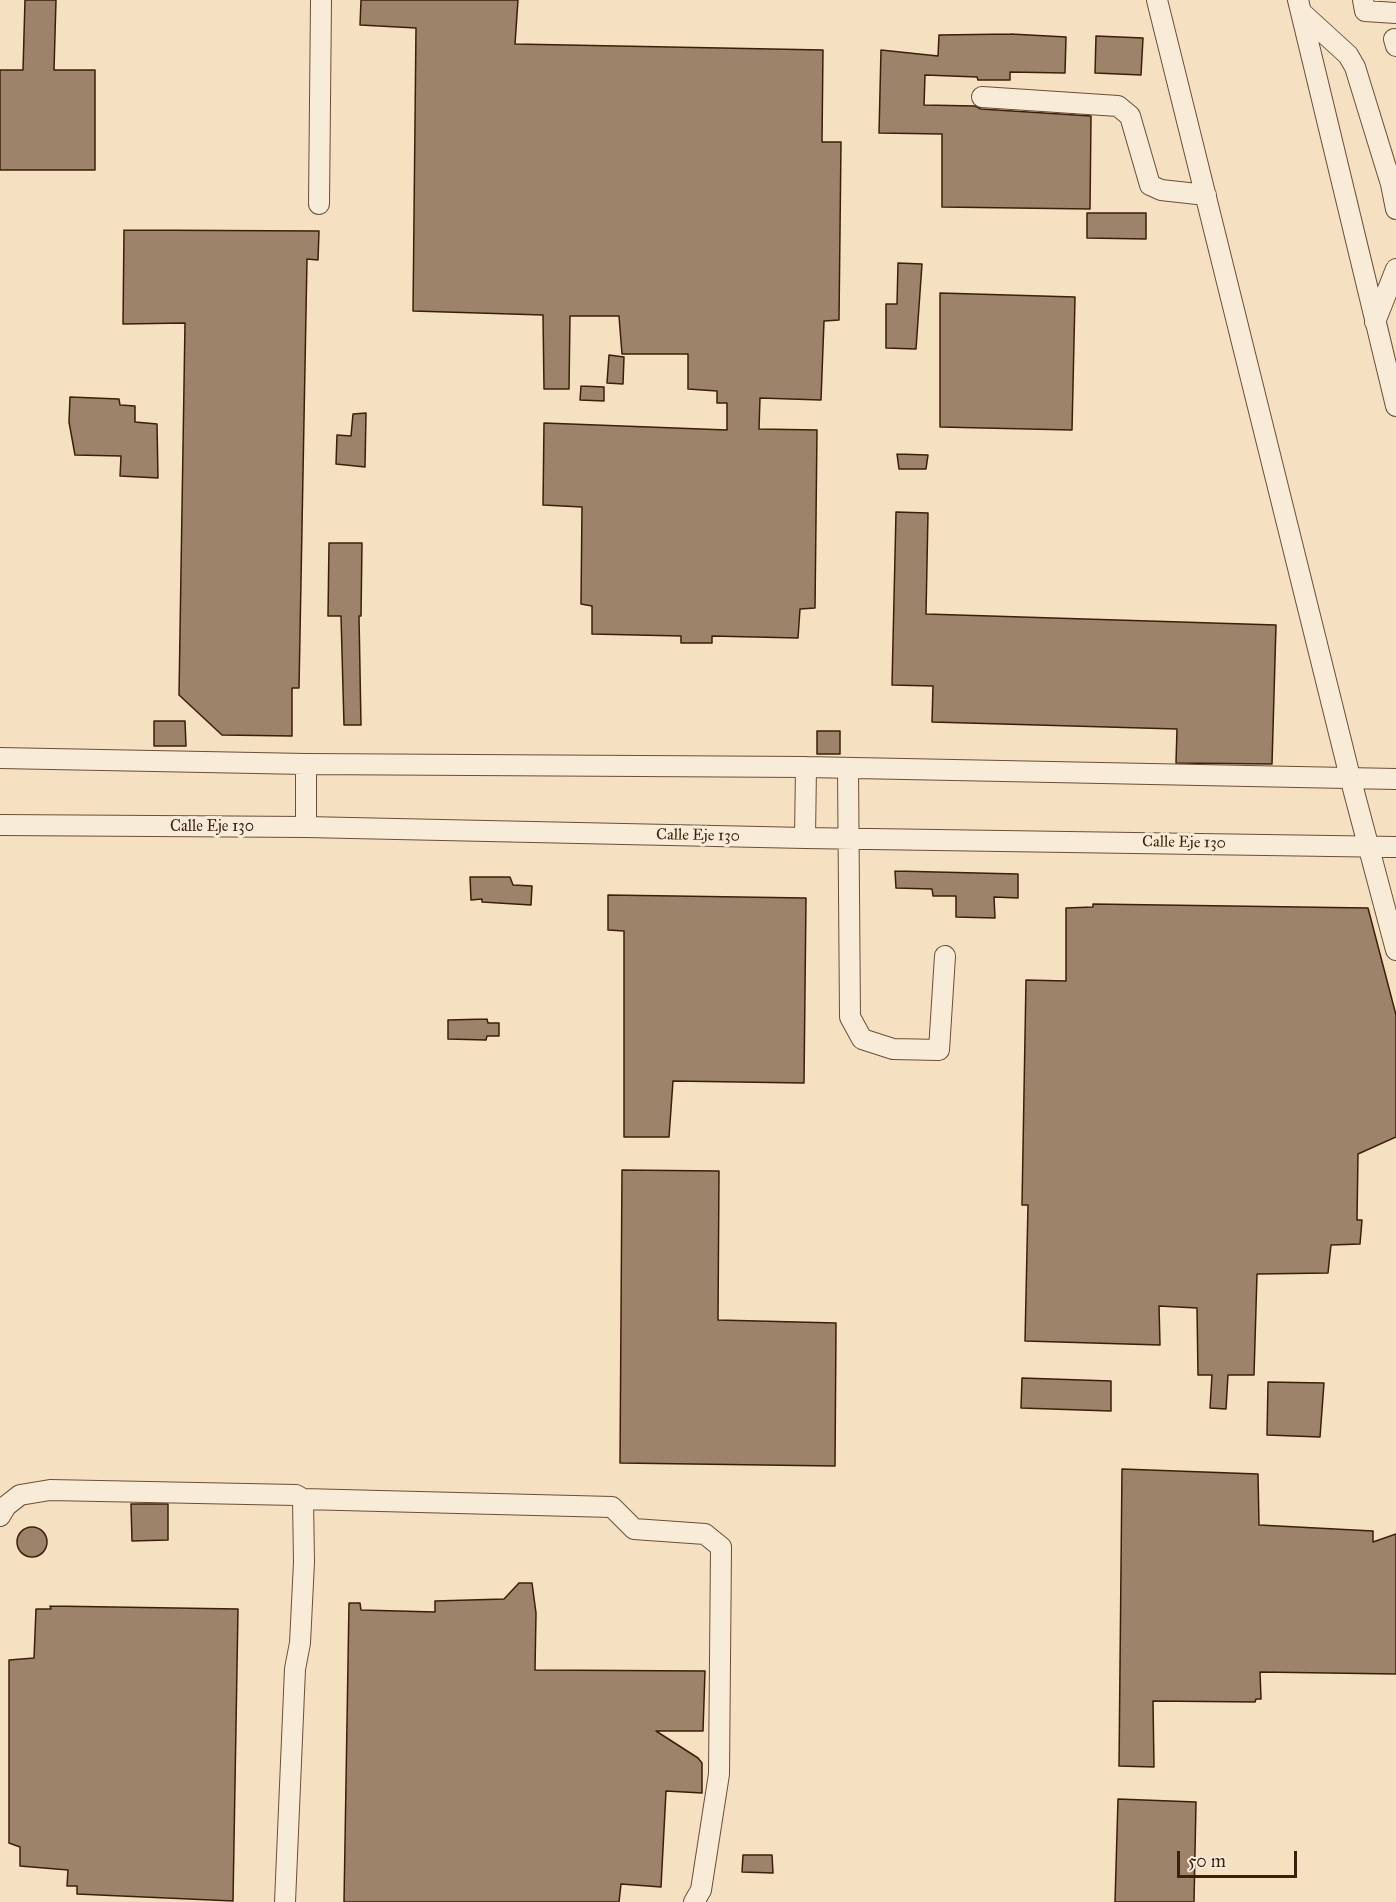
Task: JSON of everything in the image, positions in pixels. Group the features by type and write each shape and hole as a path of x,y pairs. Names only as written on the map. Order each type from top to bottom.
{"street":[{"path":"319,204 321,0"},
{"path":"1157,0 1350,777 1396,950"},
{"path":"1363,0 1365,11 1396,13"},
{"path":"1300,7 1348,55 1355,67 1394,182 1396,208"},
{"path":"1300,7 1396,406"},
{"path":"982,97 1118,106 1130,116 1150,185 1161,190 1206,195"},
{"path":"1375,322 1396,269"},
{"path":"0,758 306,764 806,767 1396,778"},
{"path":"306,764 306,827"},
{"path":"805,838 806,767"},
{"path":"848,769 850,1017 862,1039 893,1049 939,1050 945,957"},
{"name":"Calle Eje 130","path":"0,825 306,827 847,839 1396,847"},
{"path":"0,1516 6,1506 20,1495 50,1490 296,1495 303,1499 612,1507 634,1529 705,1534 721,1547 719,1774 701,1890 694,1902"},
{"path":"285,1902 296,1669 300,1643 303,1499"}],"building":[{"path":"25,0 56,0 54,70 95,70 95,170 0,170 0,70 23,70"},
{"path":"361,0 518,0 515,44 823,50 822,142 841,142 839,320 824,321 821,400 760,398 759,429 817,430 815,608 800,609 798,638 712,636 712,643 681,643 681,636 592,634 592,606 581,604 582,507 543,505 544,423 727,430 727,403 717,403 717,391 688,389 688,354 622,354 619,316 570,316 569,389 544,389 543,315 413,311 416,28 360,25"},
{"path":"1011,34 1066,37 1065,73 1010,72 1010,80 978,80 977,77 925,75 924,105 975,106 981,109 1091,116 1090,209 942,207 942,134 879,133 881,50 938,56 939,35"},
{"path":"1096,36 1143,38 1141,75 1095,73"},
{"path":"1087,213 1146,213 1146,239 1087,238"},
{"path":"124,230 319,231 318,260 307,259 299,688 292,688 292,736 222,735 179,695 185,323 123,324"},
{"path":"898,263 922,264 916,349 886,348 886,304 897,304"},
{"path":"940,293 1075,297 1072,430 940,427"},
{"path":"609,355 624,357 623,384 607,383"},
{"path":"581,386 604,387 604,401 580,400"},
{"path":"70,397 119,399 120,405 135,406 135,422 157,424 158,478 120,476 121,456 75,455 69,422"},
{"path":"366,413 365,467 336,464 337,435 351,436 353,414"},
{"path":"897,454 928,455 926,469 899,469"},
{"path":"896,512 928,513 926,614 1276,625 1272,764 1176,763 1177,729 932,722 933,686 892,685"},
{"path":"329,543 362,543 361,616 359,616 361,725 344,725 341,616 328,616"},
{"path":"154,721 185,721 186,746 154,746"},
{"path":"817,731 840,731 840,754 817,754"},
{"path":"895,871 1018,874 1018,898 994,897 995,918 956,917 956,896 933,896 932,889 896,888"},
{"path":"470,877 510,877 513,885 532,886 531,905 482,902 482,899 471,900"},
{"path":"608,895 806,898 804,1083 673,1081 669,1137 624,1137 624,931 608,930"},
{"path":"1093,904 1368,908 1396,1015 1396,1137 1358,1154 1357,1220 1362,1220 1360,1244 1331,1245 1328,1273 1257,1274 1254,1375 1228,1375 1226,1409 1210,1408 1212,1375 1198,1375 1197,1308 1159,1306 1160,1345 1025,1341 1028,1205 1022,1205 1026,980 1066,981 1066,908 1093,907"},
{"path":"487,1019 488,1023 499,1023 499,1036 487,1036 486,1040 448,1039 448,1020"},
{"path":"622,1170 719,1171 718,1320 836,1323 835,1466 620,1463"},
{"path":"1022,1378 1111,1381 1111,1411 1021,1408"},
{"path":"1268,1382 1324,1383 1320,1437 1267,1435"},
{"path":"1122,1469 1258,1474 1259,1525 1373,1531 1373,1542 1396,1534 1396,1674 1260,1672 1261,1699 1256,1699 1255,1702 1153,1701 1154,1767 1119,1766"},
{"path":"131,1504 168,1504 168,1540 132,1541"},
{"path":"32,1527 43,1531 47,1542 43,1553 32,1557 21,1553 17,1542 21,1531"},
{"path":"519,1583 532,1583 536,1613 535,1670 705,1671 703,1731 656,1731 698,1758 702,1763 702,1793 666,1791 661,1887 621,1884 619,1902 344,1902 349,1603 360,1603 361,1610 435,1612 435,1601 504,1599"},
{"path":"50,1606 238,1609 233,1901 77,1894 77,1886 67,1886 68,1870 20,1866 20,1847 9,1843 9,1660 34,1658 36,1609 51,1609"},
{"path":"1118,1799 1196,1802 1194,1902 1115,1902"},
{"path":"743,1855 772,1855 773,1873 742,1872"}]}
